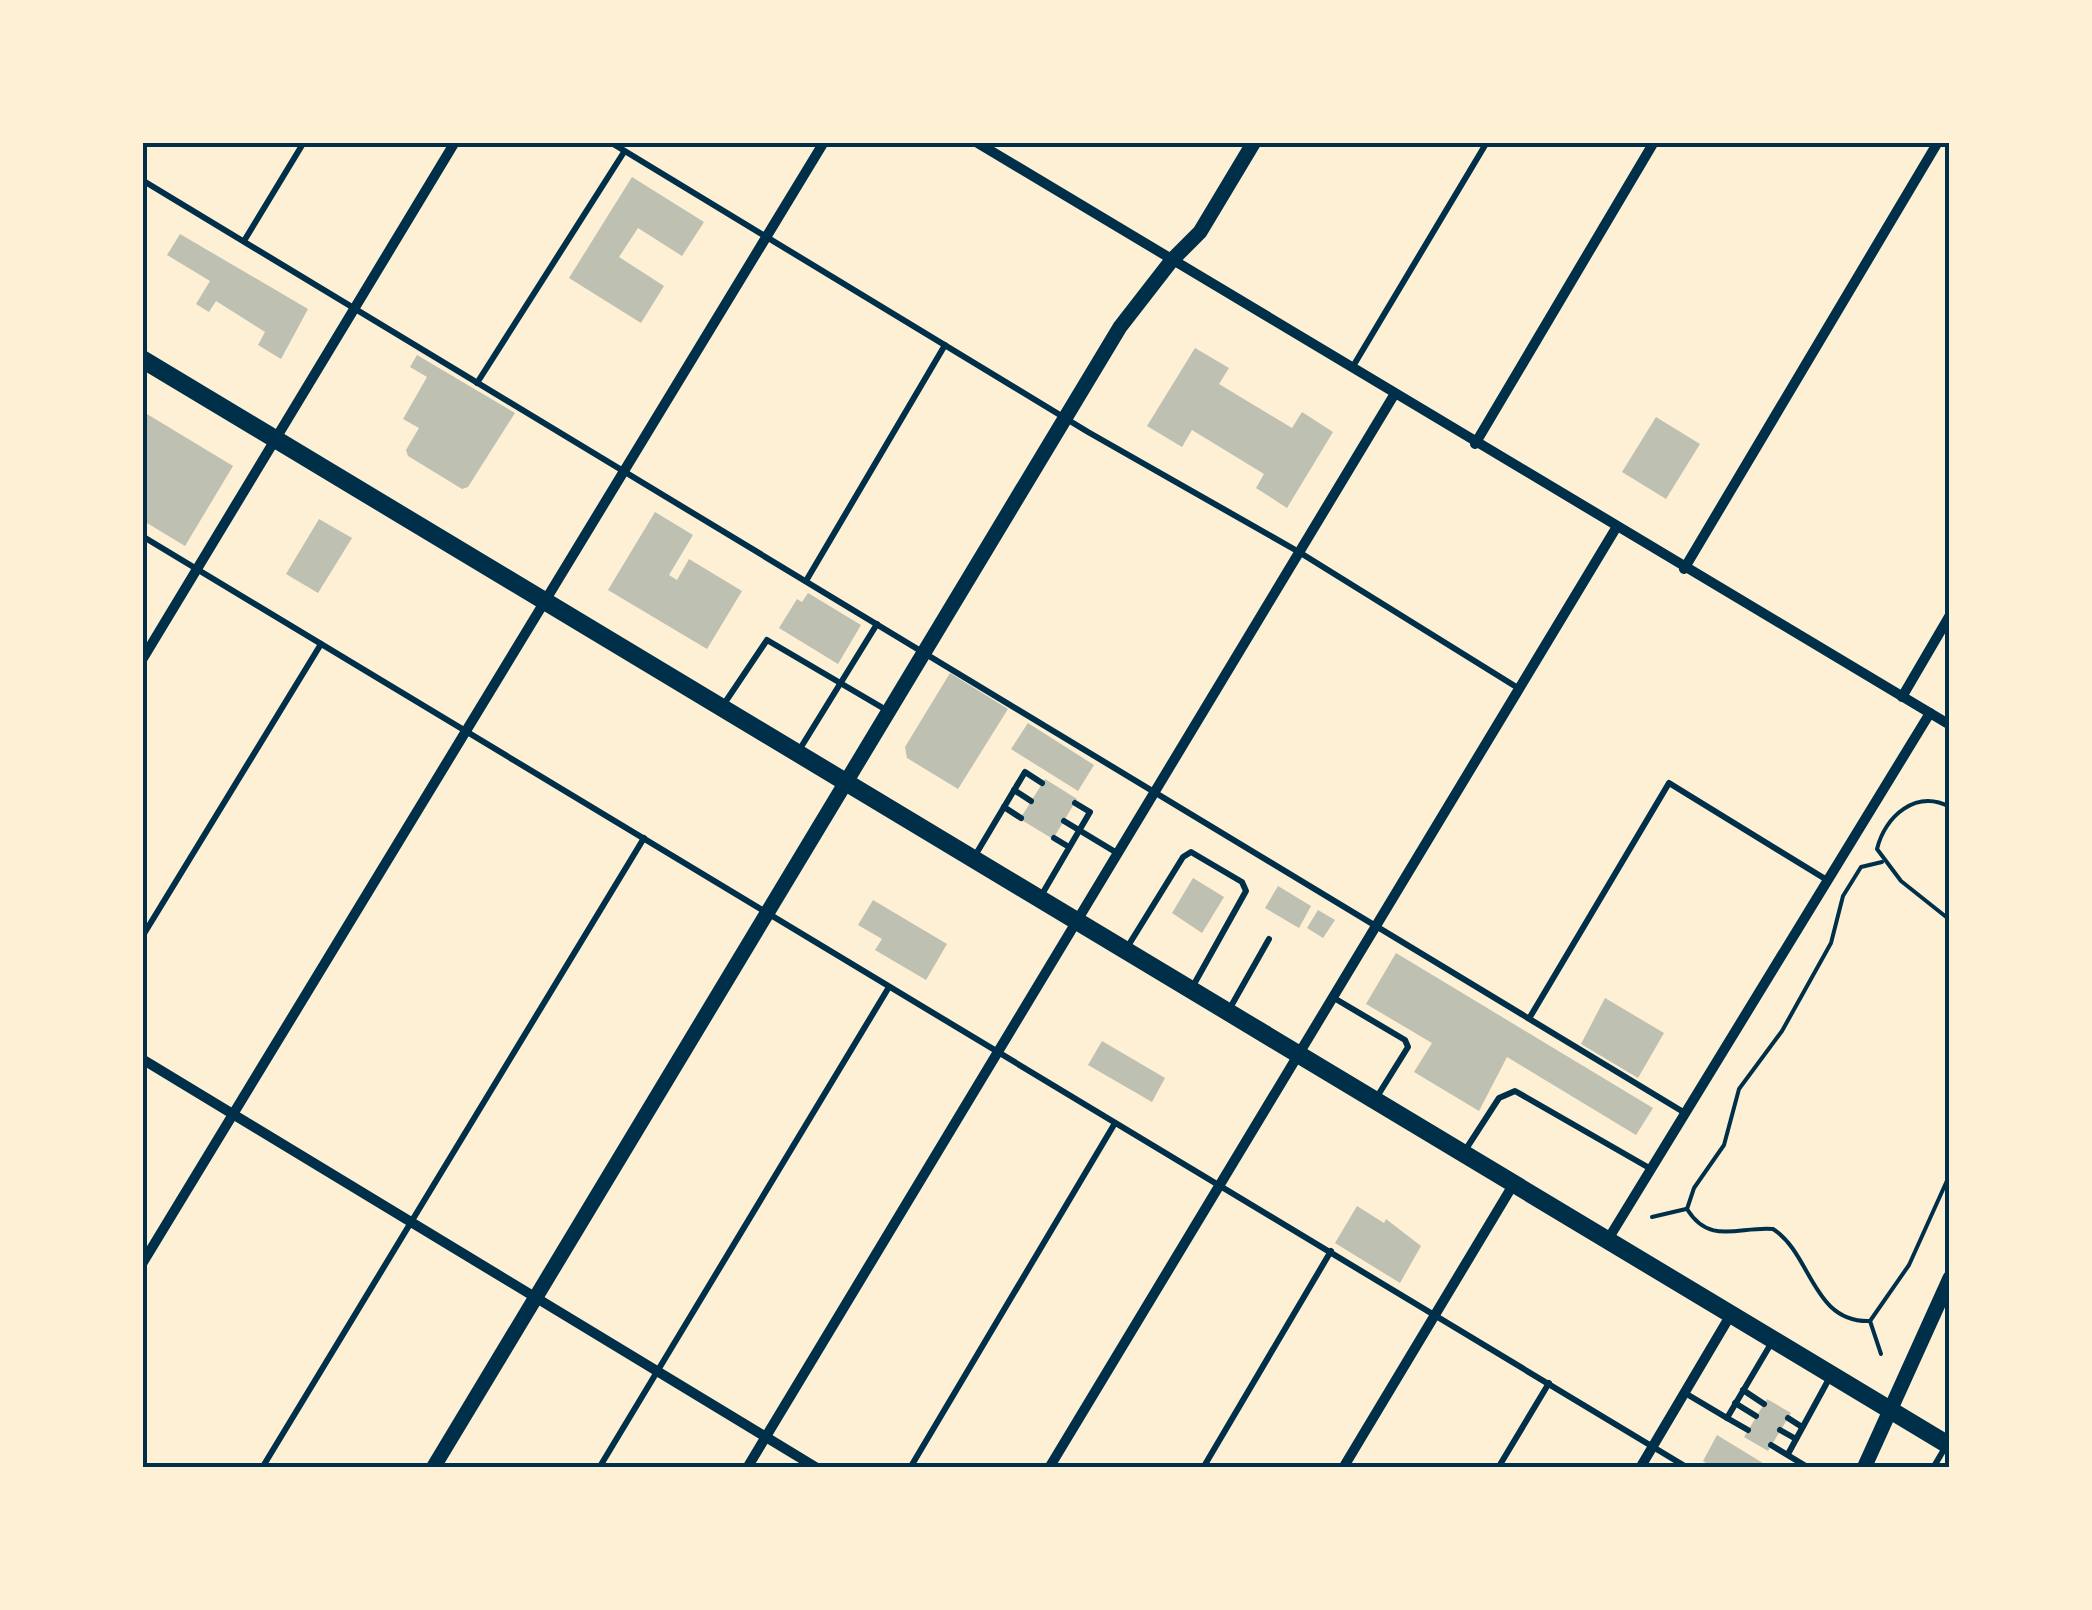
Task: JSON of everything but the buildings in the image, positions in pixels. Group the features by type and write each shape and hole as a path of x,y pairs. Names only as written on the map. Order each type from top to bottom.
{"main road":[{"path":"142,358 1948,1446"}],"street":[{"path":"142,660 455,142"},
{"path":"142,1264 824,142"},
{"path":"976,142 1684,570 1950,725"},
{"path":"434,1468 1120,328 1172,260 1200,232 1254,142"},
{"path":"1475,444 1654,142"},
{"path":"1684,570 1938,142"},
{"path":"747,1468 1394,395"},
{"path":"1049,1468 1616,528"},
{"path":"1902,697 1950,614"},
{"path":"1607,1242 1930,713"},
{"path":"142,1058 817,1468"},
{"path":"1343,1468 1513,1185"},
{"path":"1864,1468 1950,1278"},
{"path":"1640,1468 1730,1316"}],"lane":[{"path":"244,241 304,142"},
{"path":"610,142 1065,418 1299,552 1519,688"},
{"path":"1352,370 1487,142"},
{"path":"478,383 624,151"},
{"path":"142,180 1686,1113"},
{"path":"806,581 945,345"},
{"path":"142,536 1688,1468"},
{"path":"798,753 876,624"},
{"path":"722,708 766,640 889,711"},
{"path":"142,937 321,644"},
{"path":"972,860 1024,772 1042,783"},
{"path":"1530,1017 1669,782 1828,880"},
{"path":"1014,790 1031,801"},
{"path":"1039,900 1090,812 1075,803"},
{"path":"1004,807 1021,818"},
{"path":"1064,821 1118,854"},
{"path":"262,1468 644,838"},
{"path":"1054,838 1069,848"},
{"path":"1124,951 1184,856 1192,852 1242,882 1246,890 1190,991"},
{"path":"1227,1013 1268,939"},
{"path":"599,1468 889,987"},
{"path":"1332,998 1405,1040 1408,1047 1374,1101"},
{"path":"1463,1155 1500,1098 1515,1092 1651,1169"},
{"path":"910,1468 1115,1123"},
{"path":"1203,1468 1330,1252"},
{"path":"1727,1418 1773,1341"},
{"path":"1788,1454 1831,1376"},
{"path":"1498,1468 1549,1383"},
{"path":"1743,1390 1764,1404"},
{"path":"1684,1392 1748,1430"},
{"path":"1735,1403 1756,1416"},
{"path":"1788,1418 1802,1427"},
{"path":"1780,1430 1796,1440"},
{"path":"1771,1445 1809,1468"},
{"path":"1933,1468 1948,1446"}],"path":[{"path":"1950,806 1924,800 1904,809 1880,836 1877,849 1882,862 1950,920"},
{"path":"1687,1208 1694,1188 1724,1145 1739,1089 1782,1031 1831,944 1851,883 1861,867 1882,862"},
{"path":"1870,1321 1909,1265 1950,1174"},
{"path":"1652,1217 1687,1208"},
{"path":"1687,1208 1698,1224 1720,1234 1762,1228 1780,1233 1814,1289 1833,1309 1852,1320 1870,1321"},
{"path":"1870,1321 1880,1354"}]}
